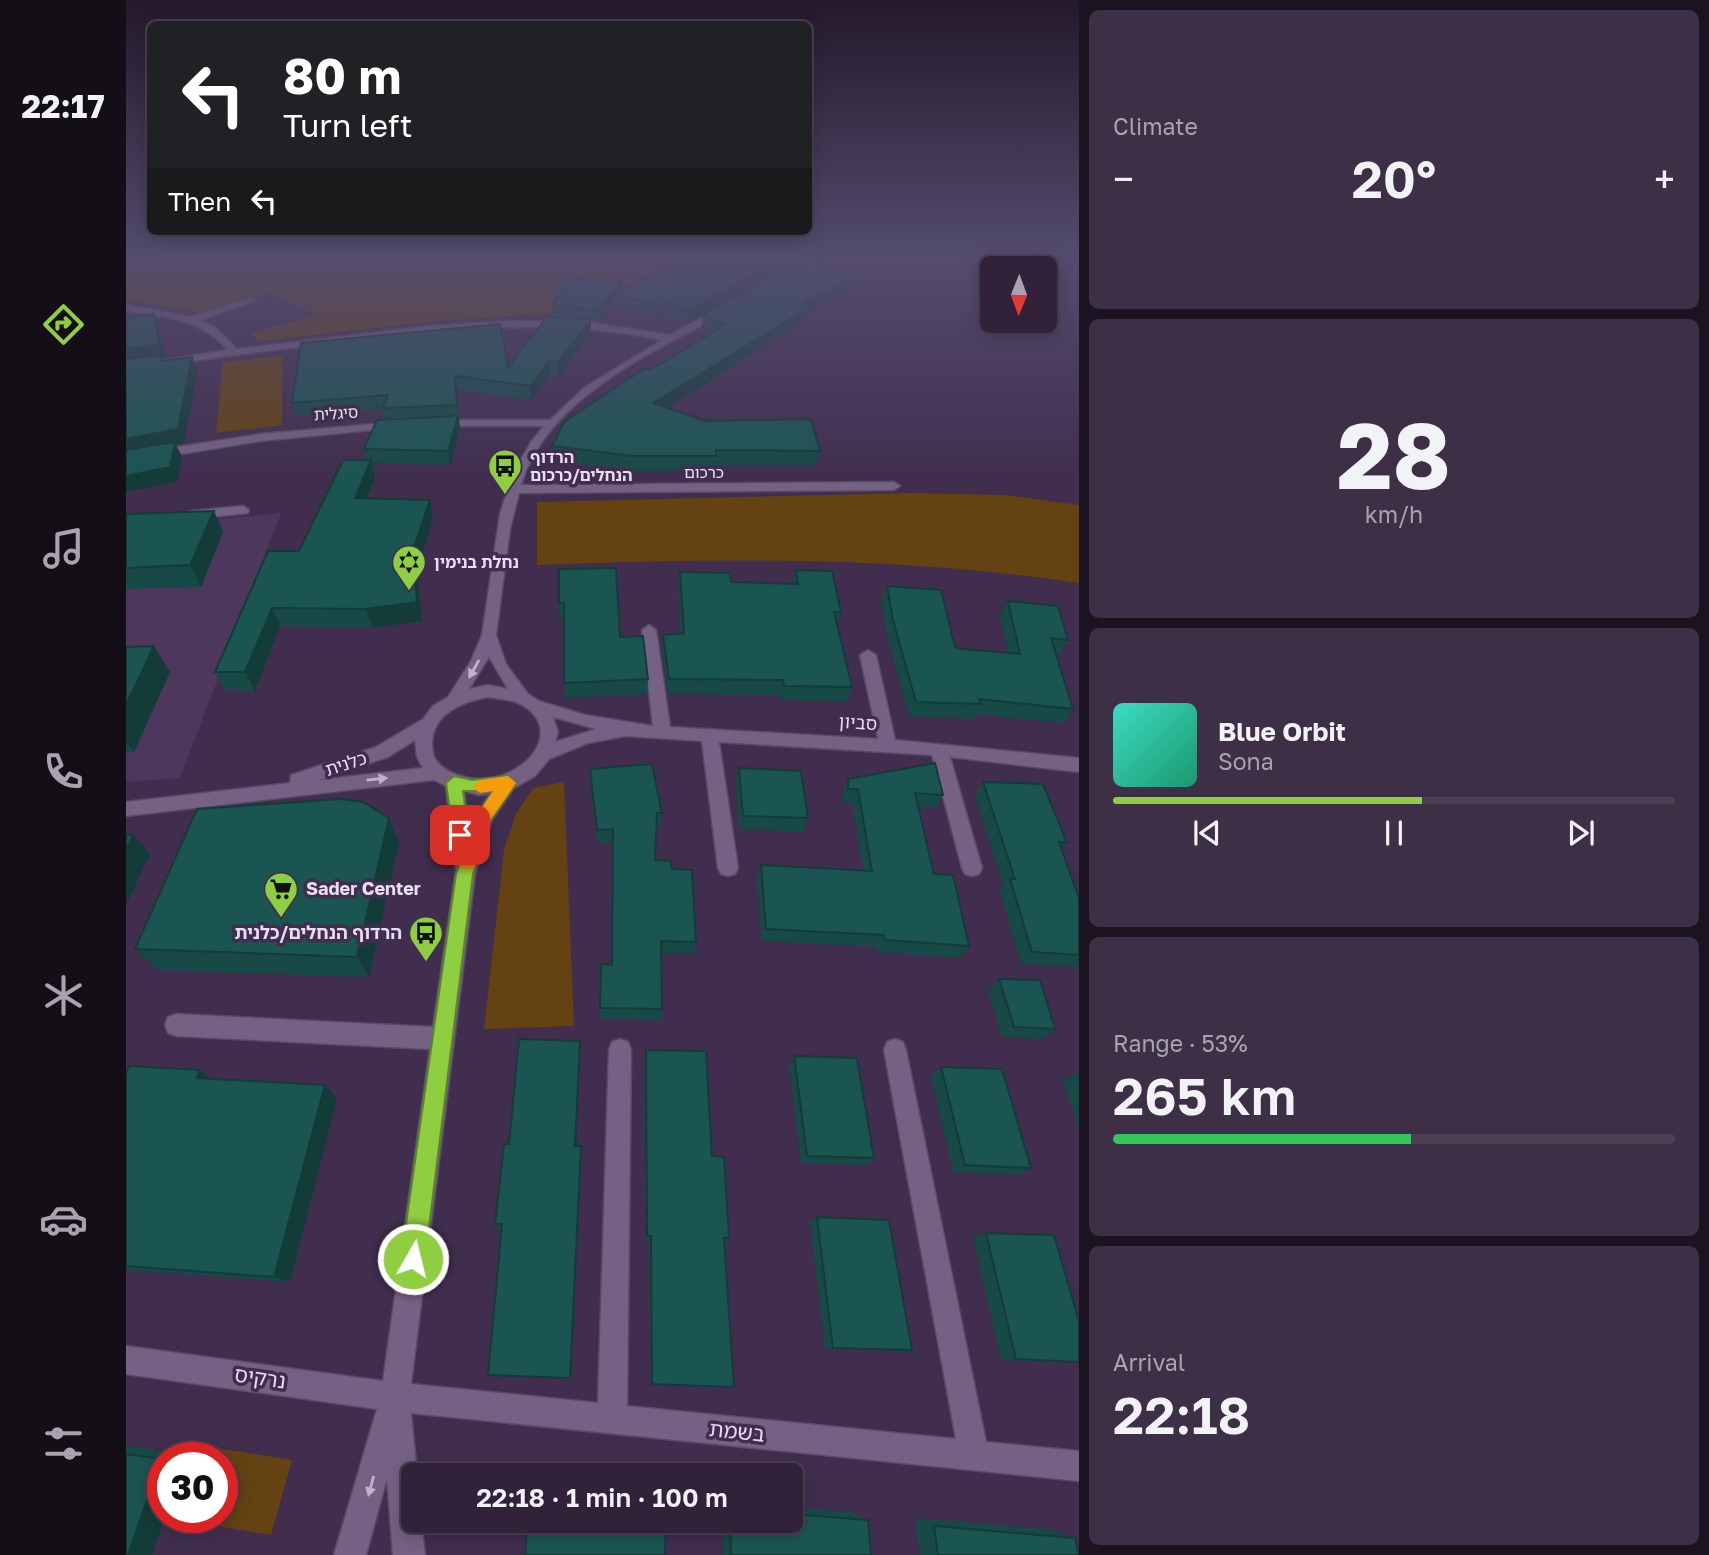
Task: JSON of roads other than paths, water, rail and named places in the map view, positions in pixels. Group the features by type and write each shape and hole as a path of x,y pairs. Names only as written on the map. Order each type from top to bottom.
{"street":[{"path":"215,331 234,351"},
{"path":"126,369 234,351 414,331"},
{"path":"635,331 673,339"},
{"path":"454,700 474,671 489,635 506,513 536,440 584,391 687,331"},
{"name":"סיגלית","path":"126,459 209,443 289,433 413,424 551,423"},
{"name":"כרכום","path":"514,489 894,486"},
{"path":"180,516 243,510"},
{"path":"649,630 662,732"},
{"path":"489,635 499,665 522,697"},
{"path":"868,655 888,746"},
{"path":"350,1555 395,1396 465,874 484,817 508,783 537,765 545,753 550,737 547,720 538,707 522,697 488,691 454,700 438,710 427,724 423,750 427,762 437,773 454,783 481,787 508,783"},
{"name":"סביון","path":"538,707 633,731"},
{"name":"כלנית","path":"260,792 382,752 427,724"},
{"name":"סביון","path":"545,753 586,737 633,731 939,749 1079,765"},
{"path":"710,735 728,868"},
{"path":"939,749 971,868"},
{"name":"כלנית","path":"126,809 437,773"},
{"path":"454,783 465,874"},
{"path":"176,1026 443,1039"},
{"path":"612,1419 620,1050"},
{"path":"895,1050 974,1456"},
{"name":"נרקיס","path":"126,1360 395,1396"},
{"path":"395,1396 409,1555"},
{"name":"בשמת","path":"395,1396 1079,1466"}],"place":[{"name":"הרדוף הנחלים/כרכום","path":"505,496"},
{"name":"נחלת בנימין","path":"409,592"},
{"name":"Sader Center","path":"281,919"},
{"name":"הרדוף הנחלים/כלנית","path":"426,963"}]}
